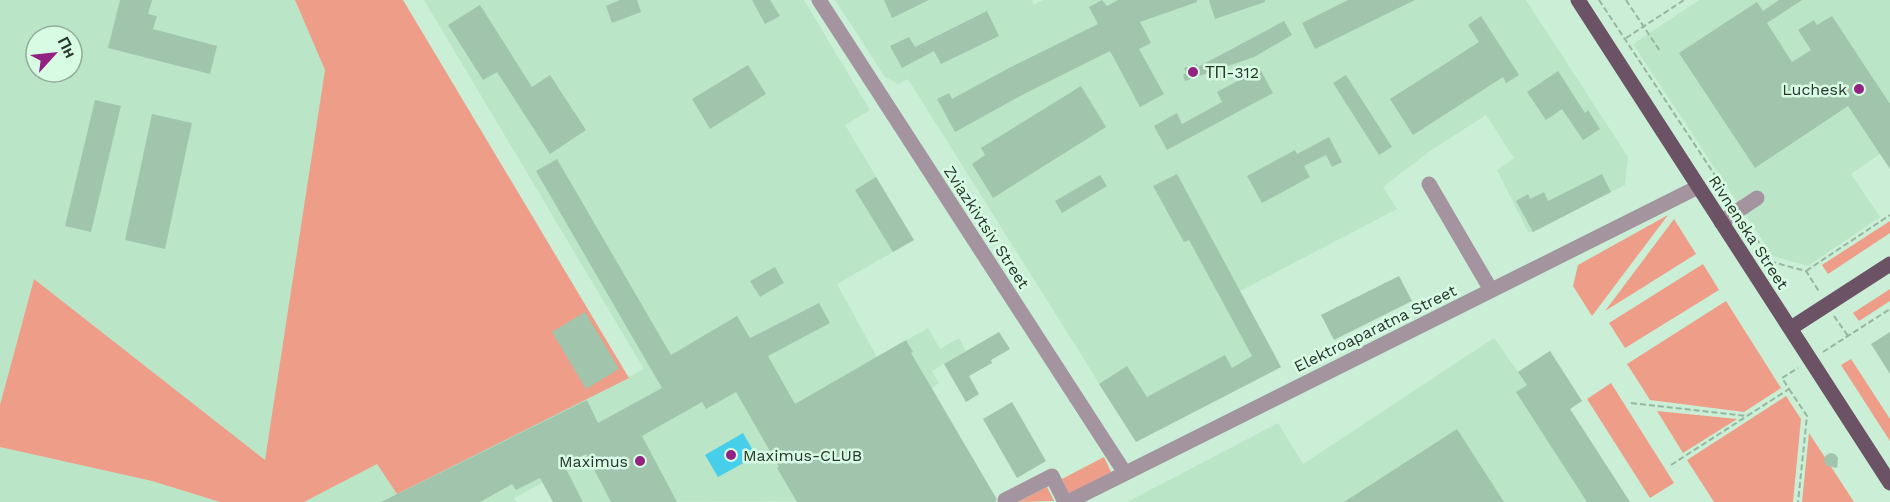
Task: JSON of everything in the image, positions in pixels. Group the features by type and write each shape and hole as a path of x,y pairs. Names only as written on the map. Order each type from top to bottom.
{"main road":[{"name":"Rivnenska Street","path":"1578,0 1890,483"},
{"path":"1791,328 1890,264"}],"street":[{"name":"Zviazkivtsiv Street","path":"819,0 1125,473"},
{"path":"1429,184 1491,290"},
{"name":"Elektroaparatna Street","path":"1066,502 1698,187"},
{"path":"1721,222 1757,198"},
{"path":"1005,500 1052,476 1066,502"}],"path":[{"path":"1599,0 1772,262 1806,271 1890,215"},
{"path":"1626,0 1660,51"},
{"path":"1625,39 1684,0"},
{"path":"1798,502 1808,416 1782,378 1890,309"},
{"path":"1671,465 1789,389"},
{"path":"1631,403 1747,416"}],"shaded area":[{"path":"0,0 295,0 325,70 265,461 34,279 0,405"},
{"path":"295,0 403,0 629,378 397,494 377,464 304,502 220,502 152,481 0,447 0,405 34,279 265,460 325,70"},
{"path":"424,0 804,0 870,110 845,125 914,240 837,284 877,357 928,328 940,349 959,338 966,351 932,371 939,383 932,388 998,501 583,502 566,470 514,498 516,502 304,502 377,464 397,494 644,369"},
{"path":"835,0 1032,0 1034,4 1043,0 1526,0 1628,157 1625,185 1533,232 1528,232 1497,170 1514,158 1486,115 1430,151 1383,187 1397,209 1240,291 1281,367 1136,442 908,79 898,84 885,77"},
{"path":"1699,0 1890,0 1890,147 1851,174 1880,217 1808,266 1773,256 1633,44"},
{"path":"1668,215 1592,316 1573,286 1578,265"},
{"path":"1674,219 1696,254 1605,311"},
{"path":"1890,221 1890,233 1828,274 1822,265"},
{"path":"1703,264 1719,290 1625,348 1609,323"},
{"path":"1890,289 1890,301 1859,321 1853,313"},
{"path":"1726,301 1781,388 1744,412 1650,400 1627,364"},
{"path":"1494,338 1518,372 1550,351 1582,401 1570,409 1630,502 1127,502 1278,423 1303,464"},
{"path":"1851,359 1890,419 1890,441 1841,365"},
{"path":"1611,383 1674,483 1650,498 1587,399"},
{"path":"1786,396 1801,419 1793,502 1714,502 1687,460"},
{"path":"1657,411 1737,419 1683,453"},
{"path":"1809,433 1854,502 1802,502"},
{"path":"0,447 152,481 220,502 0,502"},
{"path":"1104,457 1111,472 1069,494 1062,479"},
{"path":"1047,487 1054,501 1018,502"}],"water":[{"name":"Maximus-CLUB","path":"743,433 756,456 718,477 705,455"}],"building":[{"path":"120,0 152,0 148,14 157,16 153,29 217,46 210,74 108,48"},
{"path":"620,0 637,0 641,12 612,23 606,6"},
{"path":"752,0 770,0 780,16 765,24"},
{"path":"884,0 929,0 892,18"},
{"path":"1102,0 1107,6 1118,0 1197,0 1197,2 1140,22 1151,43 1139,49 1164,94 1140,107 1110,51 955,132 937,99 949,93 952,99 1098,24 1089,7"},
{"path":"1209,0 1265,0 1265,2 1215,19"},
{"path":"1348,0 1415,0 1315,49 1302,23"},
{"path":"1779,0 1802,0 1767,23 1792,62 1811,50 1798,30 1814,20 1817,25 1832,16 1890,104 1890,169 1848,106 1755,168 1679,53 1757,2 1763,11"},
{"path":"480,5 532,87 550,75 586,130 550,154 497,72 483,80 448,25"},
{"path":"987,11 999,36 941,64 934,51 902,68 890,46 909,37 915,47"},
{"path":"1481,16 1519,75 1506,83 1503,77 1413,135 1390,99 1479,42 1468,25"},
{"path":"1284,21 1292,35 1254,57 1185,81 1184,68 1197,64 1198,67"},
{"path":"748,65 766,94 710,129 692,99"},
{"path":"1260,69 1273,93 1167,150 1154,126 1177,113 1182,124 1222,102 1217,92"},
{"path":"1558,71 1585,113 1588,110 1600,129 1583,140 1562,109 1546,120 1527,92"},
{"path":"1346,75 1392,147 1379,155 1333,83"},
{"path":"1081,86 1106,127 993,198 972,164 985,155 981,148"},
{"path":"95,100 121,106 91,232 65,226"},
{"path":"152,114 192,123 165,249 125,240"},
{"path":"1329,137 1342,162 1332,167 1326,155 1304,166 1310,177 1262,203 1247,176 1295,150 1297,154"},
{"path":"557,159 671,355 737,316 750,338 819,303 830,323 768,356 795,404 906,340 913,352 911,353 996,498 996,502 797,502 736,392 706,409 702,402 642,436 677,502 611,502 586,454 564,465 583,502 553,502 540,478 516,490 512,484 480,502 381,502 587,400 598,423 662,388 536,171"},
{"path":"1177,174 1281,367 1136,442 1099,384 1127,366 1147,397 1225,355 1232,368 1252,356 1189,240 1184,242 1153,186"},
{"path":"1602,174 1611,192 1533,232 1516,201 1528,194 1530,199 1544,192 1548,201"},
{"path":"1100,175 1107,186 1062,213 1055,201"},
{"path":"876,177 914,240 893,252 855,190"},
{"path":"775,267 784,283 760,297 750,281"},
{"path":"1399,276 1412,301 1334,340 1321,315"},
{"path":"585,312 619,369 586,389 552,332"},
{"path":"999,332 1010,349 969,376 979,394 966,402 944,364"},
{"path":"1890,332 1890,374 1871,344"},
{"path":"1550,351 1582,401 1570,409 1630,502 1587,502 1516,392 1527,385 1518,372"},
{"path":"1012,402 1046,461 1017,478 983,419"},
{"path":"1457,429 1504,502 1344,502"},
{"path":"1830,453 1835,454 1838,458 1837,468 1827,466 1824,461 1825,456"}],"place":[{"name":"ТП-312","path":"1193,72"},
{"name":"Luchesk","path":"1859,89"},
{"name":"Maximus-CLUB","path":"731,455"},
{"name":"Maximus","path":"640,461"}]}
